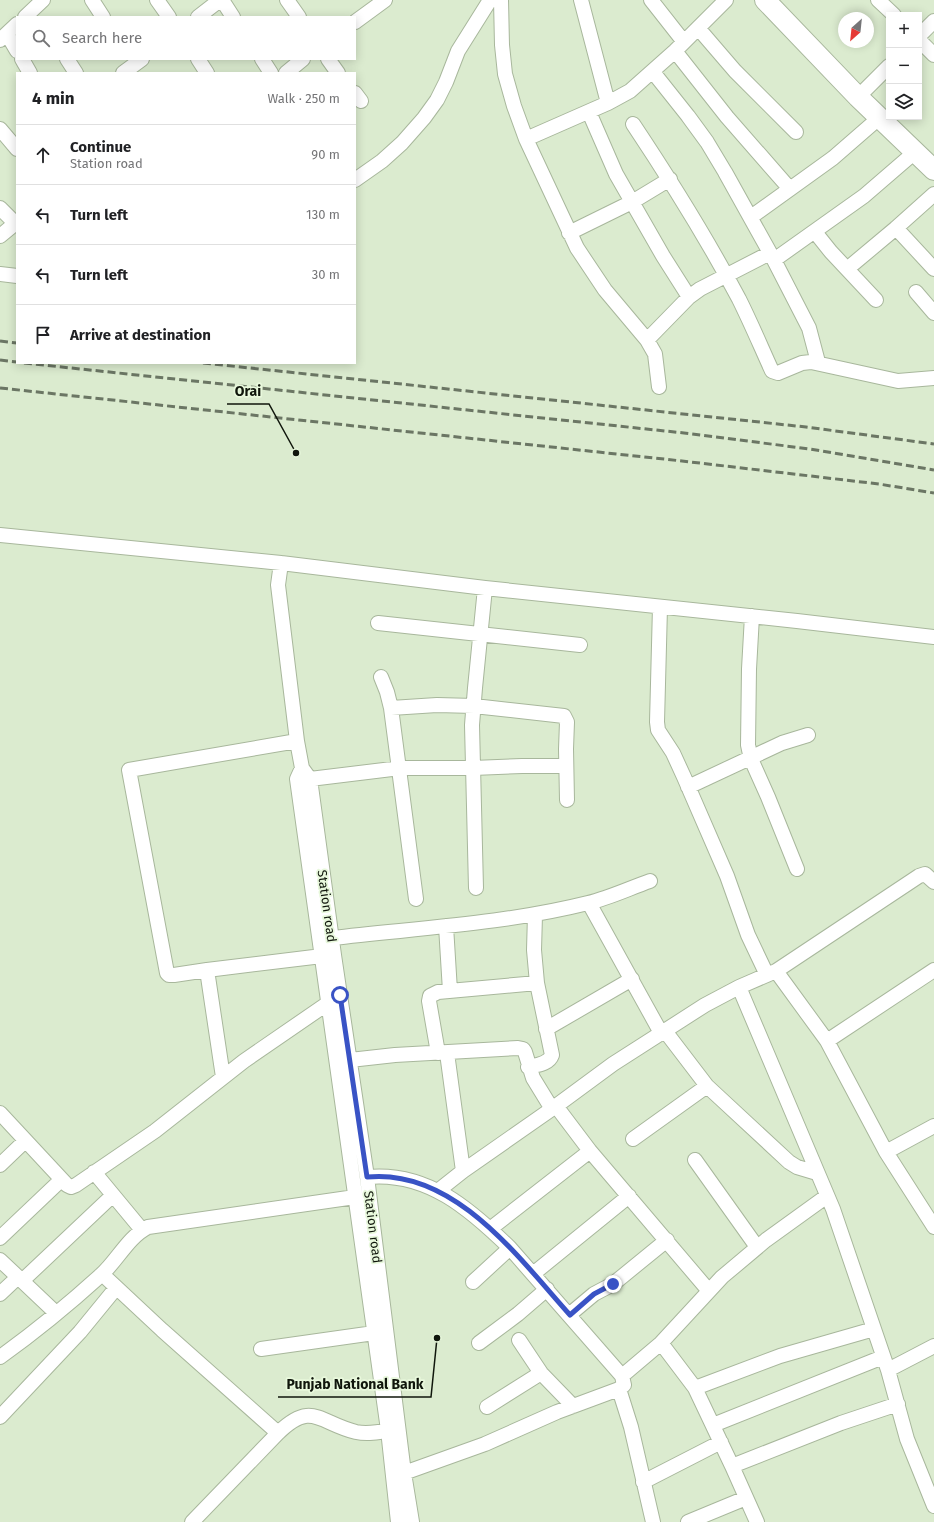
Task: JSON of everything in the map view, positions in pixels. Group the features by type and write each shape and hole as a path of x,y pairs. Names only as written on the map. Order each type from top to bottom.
{"street":[{"path":"92,0 102,16"},
{"path":"157,0 168,16"},
{"path":"199,16 221,0 232,16"},
{"path":"288,0 298,16"},
{"path":"356,21 385,0"},
{"path":"356,178 382,161 402,143 424,118 437,100 458,51 490,0"},
{"path":"502,0 502,45 505,74 514,106 526,139 577,248 601,284 623,313 647,340 655,354 659,387"},
{"path":"582,0 608,103"},
{"path":"651,0 680,47 727,117 790,189"},
{"path":"526,139 589,112 630,91 680,47 726,0"},
{"path":"765,0 858,98 934,170"},
{"path":"878,0 891,12"},
{"path":"922,33 934,21"},
{"path":"698,28 735,71 796,132"},
{"path":"8,33 16,49"},
{"path":"922,43 934,55"},
{"path":"23,60 29,72"},
{"path":"68,60 75,72"},
{"path":"199,60 206,72"},
{"path":"263,60 270,72"},
{"path":"287,72 302,60"},
{"path":"329,60 337,72"},
{"path":"125,72 138,64"},
{"path":"858,98 886,69"},
{"path":"653,72 707,142 751,217 809,328 818,362"},
{"path":"589,112 616,174 689,297"},
{"path":"751,217 832,158 879,118"},
{"path":"633,124 670,179 726,276 753,327 772,371 778,373 802,363 818,362 898,381 934,378"},
{"path":"0,129 16,148"},
{"path":"647,340 689,297 700,289 726,276 772,257 815,232 864,196 914,152"},
{"path":"569,232 632,202 670,179"},
{"path":"847,268 896,228 934,194"},
{"path":"0,208 16,222 0,236"},
{"path":"896,228 934,269"},
{"path":"815,232 831,252 876,300"},
{"path":"0,274 16,276"},
{"path":"916,292 934,313"},
{"path":"0,535 281,563 485,588 934,637"},
{"name":"Station road","path":"281,563 278,585 297,741 306,774 367,1177 393,1430 398,1522"},
{"path":"476,888 473,768 474,706 485,588"},
{"path":"660,606 658,730 672,753 688,787 727,876 748,935 772,973 827,1041 886,1152 934,1227"},
{"path":"752,616 747,730 748,744 751,759 797,869"},
{"path":"378,624 481,636 580,645"},
{"path":"381,677 391,708 416,899"},
{"path":"391,708 437,705 474,706 564,716 567,722 566,766 568,800"},
{"path":"688,787 782,744 808,735"},
{"path":"297,741 129,770 167,973 169,975 174,976 207,970 322,956"},
{"path":"306,774 400,768 566,766"},
{"name":"Station road","path":"306,774 297,779 374,1333 393,1430 404,1473 412,1522"},
{"path":"439,1190 463,1171 613,1064 705,1005 738,987 772,973 919,876 924,874 934,882"},
{"path":"332,938 535,915 590,903 650,881"},
{"path":"590,903 663,1032 707,1086 789,1162 797,1167 817,1173"},
{"path":"528,1067 547,1062 550,1059 551,1049 537,983 534,950 535,915"},
{"path":"446,926 450,991"},
{"path":"207,970 223,1077"},
{"path":"827,1041 934,970"},
{"path":"546,1029 632,979"},
{"path":"463,1171 442,1053 430,996 438,992 537,983"},
{"path":"738,987 827,1196 886,1364 907,1439 934,1506"},
{"path":"0,1114 61,1180 66,1185 71,1187 155,1131 244,1061 340,995"},
{"path":"350,1060 395,1055 518,1048 523,1049 533,1078 554,1107 709,1291"},
{"path":"633,1139 707,1086"},
{"path":"886,1152 934,1126"},
{"path":"0,1165 25,1141"},
{"path":"490,1229 590,1150"},
{"path":"695,1160 757,1247"},
{"path":"94,1172 112,1196 142,1230"},
{"path":"367,1177 383,1175 408,1179 439,1190 466,1209 510,1248 570,1315 621,1382 653,1522"},
{"path":"0,1238 61,1180"},
{"path":"0,1294 20,1279 112,1196"},
{"path":"533,1274 629,1196"},
{"path":"404,1473 485,1444 573,1406 621,1382 661,1343 722,1277 757,1247 827,1196"},
{"path":"0,1357 56,1313 102,1274 142,1230 155,1226 355,1197"},
{"path":"570,1315 594,1294 613,1284 667,1240"},
{"path":"473,1282 510,1248"},
{"path":"0,1260 56,1313"},
{"path":"102,1274 162,1330 278,1433"},
{"path":"0,1417 76,1337 116,1288"},
{"path":"478,1344 514,1318 547,1289"},
{"path":"695,1388 780,1356 874,1329"},
{"path":"261,1349 374,1333"},
{"path":"519,1340 541,1373 573,1406"},
{"path":"661,1343 695,1388 757,1522"},
{"path":"713,1425 934,1346"},
{"path":"487,1407 541,1373"},
{"path":"732,1466 841,1423 898,1404"},
{"path":"192,1522 290,1421 299,1416 307,1415 320,1418 356,1432 366,1433 393,1430"},
{"path":"643,1482 721,1442"},
{"path":"688,1522 746,1498"}],"railway":[{"path":"0,341 16,343"},
{"path":"0,360 16,362"},
{"path":"33,364 684,433 810,449 934,470"},
{"path":"212,364 806,427 934,444"},
{"path":"0,388 682,461 879,484 934,493"}],"place":[{"name":"Orai","path":"296,453"},
{"name":"Punjab National Bank","path":"437,1338"}],"route":[{"path":"340,995 367,1177 383,1175 408,1179 439,1190 450,1197 490,1229 510,1248 570,1315 594,1294 613,1284"}]}
